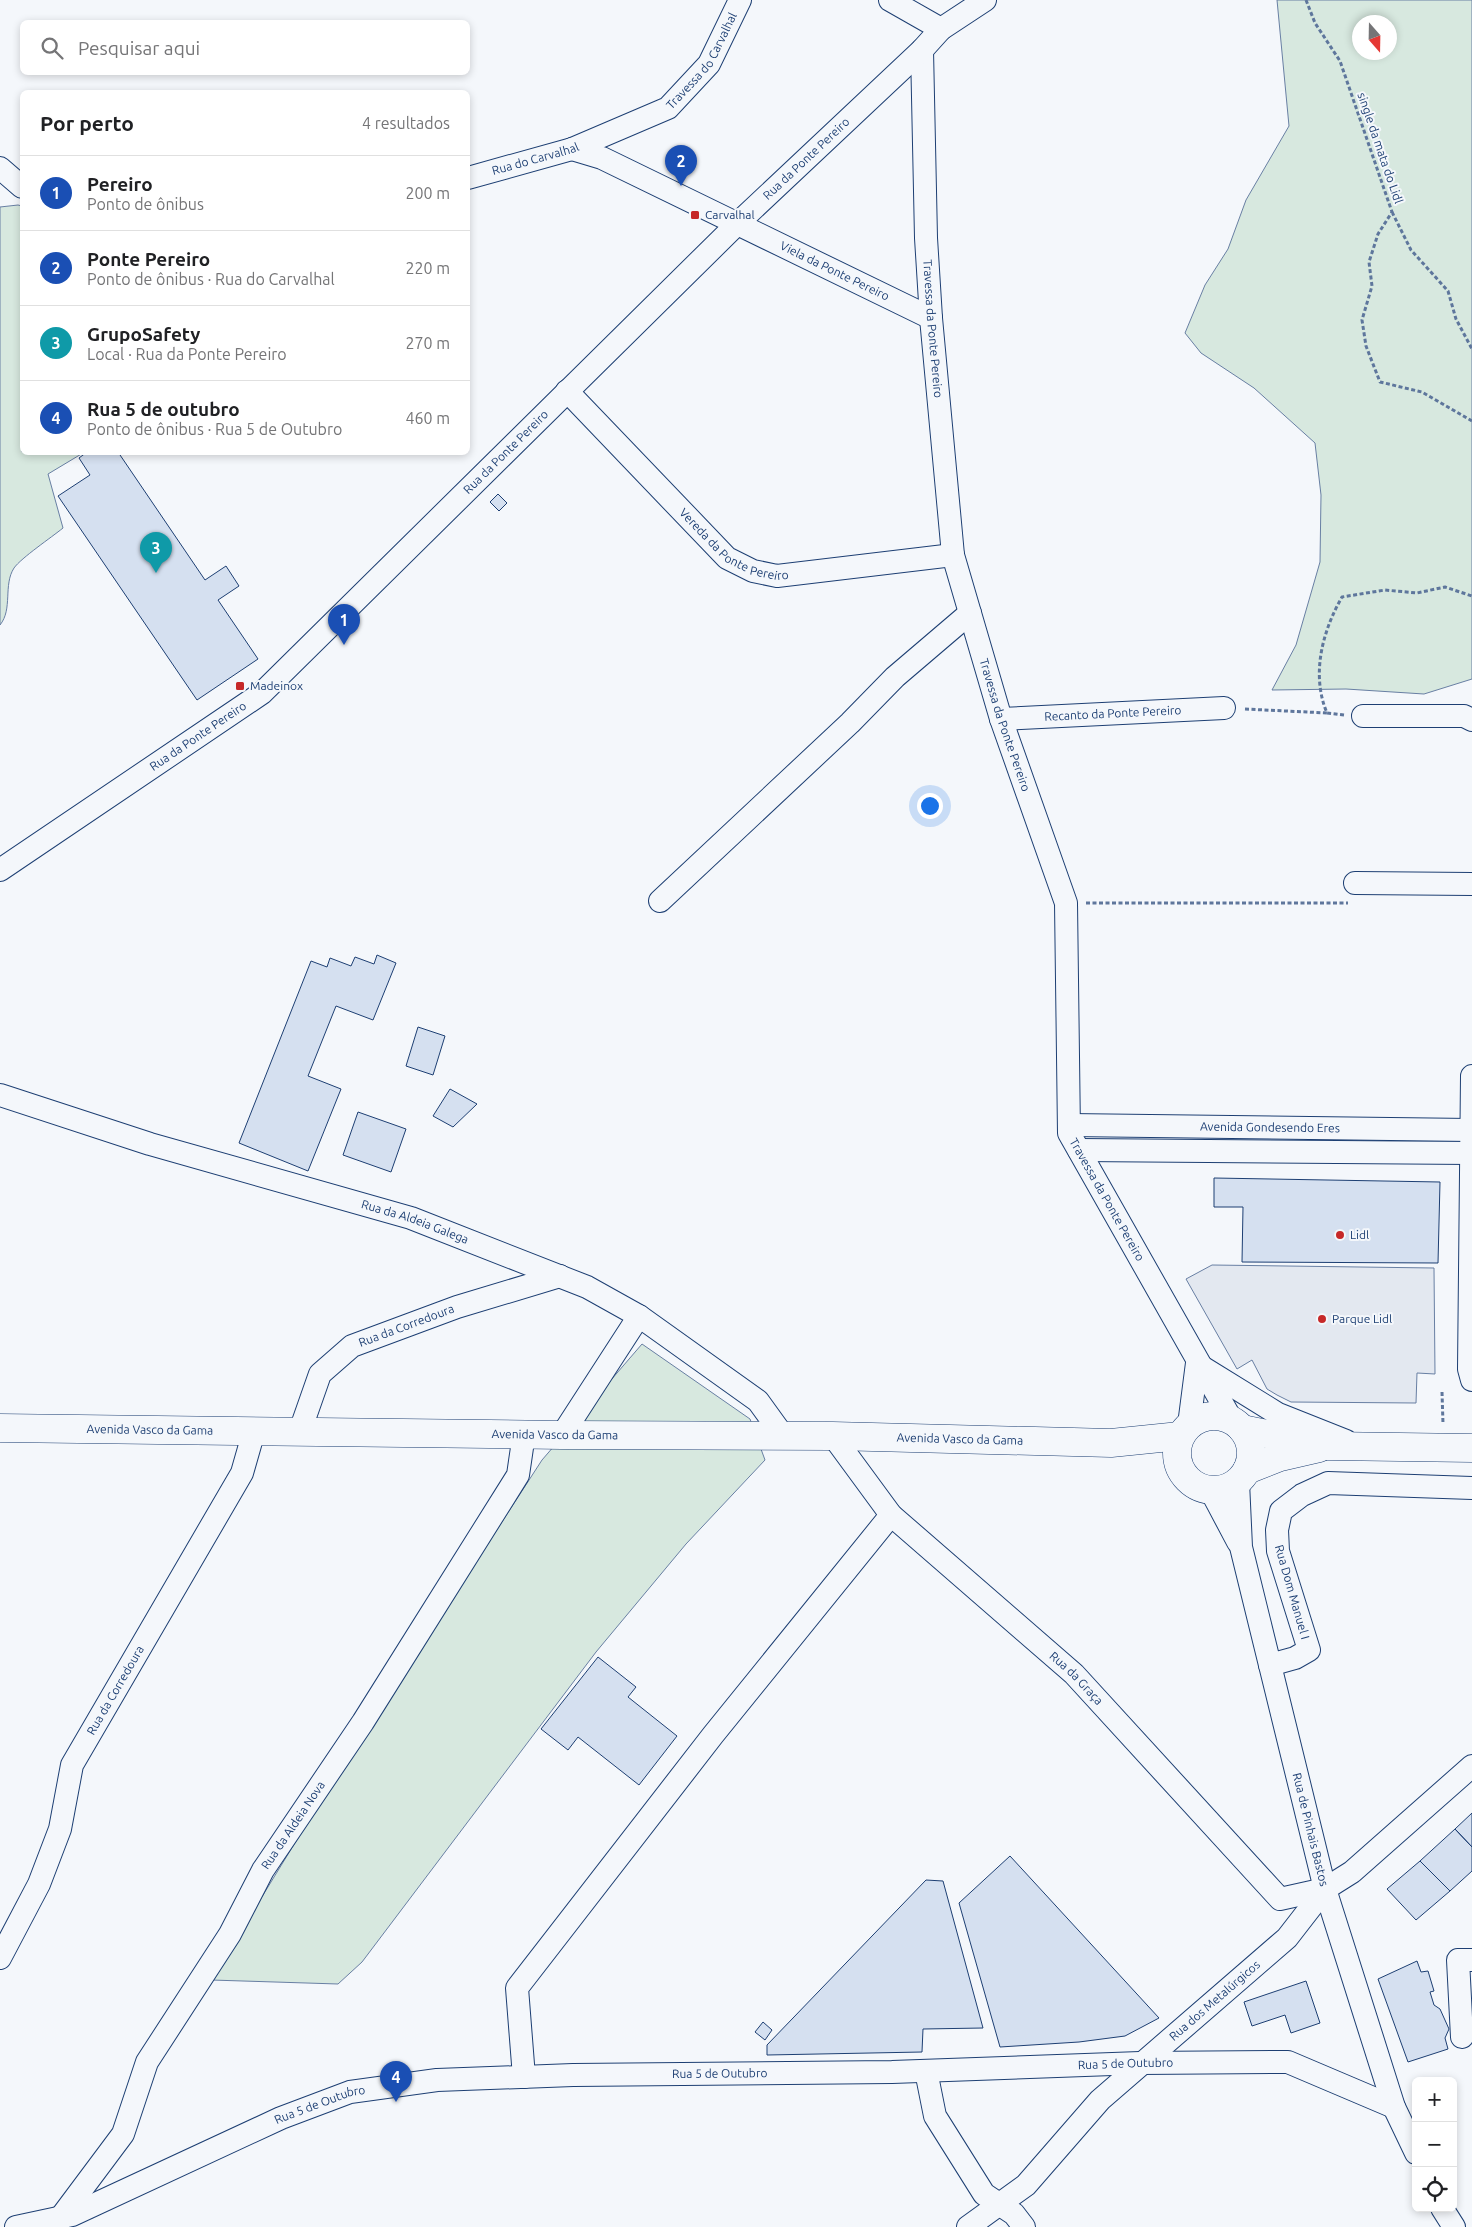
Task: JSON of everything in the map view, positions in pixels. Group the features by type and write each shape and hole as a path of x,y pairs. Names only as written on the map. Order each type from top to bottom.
{"main road":[{"name":"Avenida Vasco da Gama","path":"0,1428 562,1435 833,1436 1111,1443 1185,1430 1202,1417 1217,1416 1237,1424 1328,1446"},
{"path":"1237,1424 1250,1442 1251,1456 1243,1476"},
{"path":"1185,1430 1176,1450 1178,1465 1185,1478 1196,1487 1211,1491"},
{"name":"Avenida Vasco da Gama","path":"1111,1443 1178,1465"},
{"name":"Avenida Vasco da Gama","path":"1211,1491 1225,1489 1243,1476 1280,1457 1328,1446 1472,1448"}],"street":[{"name":"Travessa do Carvalhal","path":"572,149 668,108 709,64 740,0"},
{"path":"890,0 941,29"},
{"name":"Rua da Ponte Pereiro","path":"0,870 262,693 737,224 922,50 941,29 985,0"},
{"name":"Travessa da Ponte Pereiro","path":"922,50 926,238 931,318 953,555 1002,719 1066,903 1069,1133 1164,1299 1198,1363 1237,1424"},
{"name":"Rua do Carvalhal","path":"470,177 572,149 602,158 737,224"},
{"path":"0,168 20,185"},
{"name":"Viela da Ponte Pereiro","path":"737,224 931,318"},
{"name":"Vereda da Ponte Pereiro","path":"567,391 727,558 753,571 777,576 953,555"},
{"path":"660,901 850,723 894,676 970,613"},
{"name":"Recanto da Ponte Pereiro","path":"1002,719 1224,708"},
{"path":"1363,716 1464,716 1472,720"},
{"path":"1354,893 1472,884"},
{"path":"1472,1076 1469,1369 1472,1380"},
{"name":"Rua da Aldeia Galega","path":"0,1095 150,1144 411,1218 587,1287 639,1316 758,1401 784,1436"},
{"name":"Avenida Gondesendo Eres","path":"1069,1125 1471,1130"},
{"name":"Avenida Gondesendo Eres","path":"1079,1150 1470,1153"},
{"name":"Rua da Corredoura","path":"300,1431 320,1374 352,1346 457,1307 560,1276"},
{"path":"562,1435 639,1316"},
{"path":"1185,1430 1198,1363 1278,1414 1358,1446"},
{"name":"Rua da Corredoura","path":"0,1958 39,1884 60,1829 72,1765 242,1473 254,1432"},
{"name":"Rua da Aldeia Nova","path":"61,2217 123,2134 147,2062 230,1934 263,1870 363,1722 518,1475 524,1434"},
{"name":"Rua da Graça","path":"833,1436 891,1515 1074,1674 1280,1899 1325,1889"},
{"name":"Rua de Pinhais Bastos","path":"1241,1548 1243,1476"},
{"name":"Rua Dom Manuel I","path":"1270,1665 1295,1658 1309,1650 1278,1551 1277,1530 1281,1511 1302,1494 1328,1483 1472,1488"},
{"name":"Rua de Pinhais Bastos","path":"1211,1491 1241,1548 1325,1889 1394,2107"},
{"path":"524,2077 517,1988 713,1734 891,1515"},
{"path":"1325,1889 1352,1872 1472,1766"},
{"name":"Rua dos Metalúrgicos","path":"968,2227 1001,2205 1026,2185 1100,2100 1140,2063 1287,1938 1325,1889"},
{"path":"1462,2037 1458,1960 1472,1960"},
{"name":"Rua 5 de Outubro","path":"16,2227 72,2215 184,2165 281,2118 350,2092 437,2080 926,2071 1140,2063 1288,2062 1394,2107"},
{"path":"926,2071 935,2116 984,2194 1014,2214 1024,2227"},
{"path":"1394,2107 1412,2145"},
{"path":"1445,2212 1454,2227"}],"path":[{"name":"single da mata do Lidl","path":"1306,0 1315,23 1340,61 1392,212 1378,234 1369,262 1372,286 1362,320 1366,346 1380,382 1422,392 1472,421"},
{"path":"1392,212 1411,250 1448,291 1456,320 1472,349"},
{"path":"1327,713 1320,687 1318,663 1333,613 1342,597 1385,590 1417,594 1445,587 1472,596"},
{"path":"1224,708 1363,716"},
{"path":"1066,903 1354,893"},
{"path":"1442,1392 1444,1447"}],"shaded area":[{"path":"1277,0 1472,0 1472,679 1424,694 1346,689 1272,690 1296,645 1320,562 1321,495 1315,443 1254,388 1201,353 1185,333 1205,285 1228,249 1246,200 1289,126"},
{"path":"20,206 20,455 80,455 48,474 63,528 30,553 14,568 9,582 6,612 0,625 0,207"},
{"name":"Parque Lidl","path":"1212,1265 1434,1268 1435,1374 1417,1373 1416,1403 1291,1402 1267,1389 1252,1360 1237,1369 1186,1279"},
{"path":"642,1344 750,1419 765,1460 686,1544 596,1652 362,1962 338,1984 211,1980 312,1815 542,1460"}],"building":[{"path":"83,455 120,455 205,580 226,566 239,586 218,600 258,659 197,700 58,496 90,475 79,458"},
{"path":"498,494 507,503 499,511 490,502"},
{"path":"377,955 396,963 373,1020 336,1006 308,1076 341,1089 308,1171 239,1143 311,961 327,967 330,958 351,966 355,957 374,964"},
{"path":"418,1027 445,1036 433,1075 406,1066"},
{"path":"450,1089 477,1104 453,1127 433,1116"},
{"path":"358,1112 406,1129 391,1172 343,1155"},
{"name":"Lidl","path":"1214,1178 1440,1182 1438,1263 1242,1262 1243,1207 1214,1207"},
{"path":"598,1657 636,1687 628,1697 677,1736 639,1785 578,1737 568,1750 541,1729"},
{"path":"1472,1813 1472,1847 1455,1829"},
{"path":"1455,1829 1472,1847 1472,1871 1450,1891 1420,1861"},
{"path":"1010,1856 1159,2018 1125,2036 1079,2042 1000,2047 959,1903"},
{"path":"1420,1861 1450,1891 1416,1920 1387,1889"},
{"path":"926,1880 943,1881 983,2028 923,2029 922,2052 767,2055 767,2045"},
{"path":"1417,1961 1421,1972 1428,1971 1434,1991 1430,1992 1434,2005 1440,2009 1449,2029 1445,2038 1448,2049 1408,2062 1378,1979"},
{"path":"1306,1981 1320,2023 1291,2033 1285,2015 1252,2026 1244,2002"},
{"path":"763,2022 772,2030 765,2040 755,2032"}],"place":[{"name":"Ponte Pereiro","path":"681,186"},
{"name":"Carvalhal","path":"695,215"},
{"name":"GrupoSafety","path":"156,573"},
{"name":"Pereiro","path":"344,645"},
{"name":"Madeinox","path":"240,686"},
{"name":"Lidl","path":"1340,1235"},
{"name":"Parque Lidl","path":"1322,1319"},
{"name":"Rua 5 de outubro","path":"396,2102"}]}
